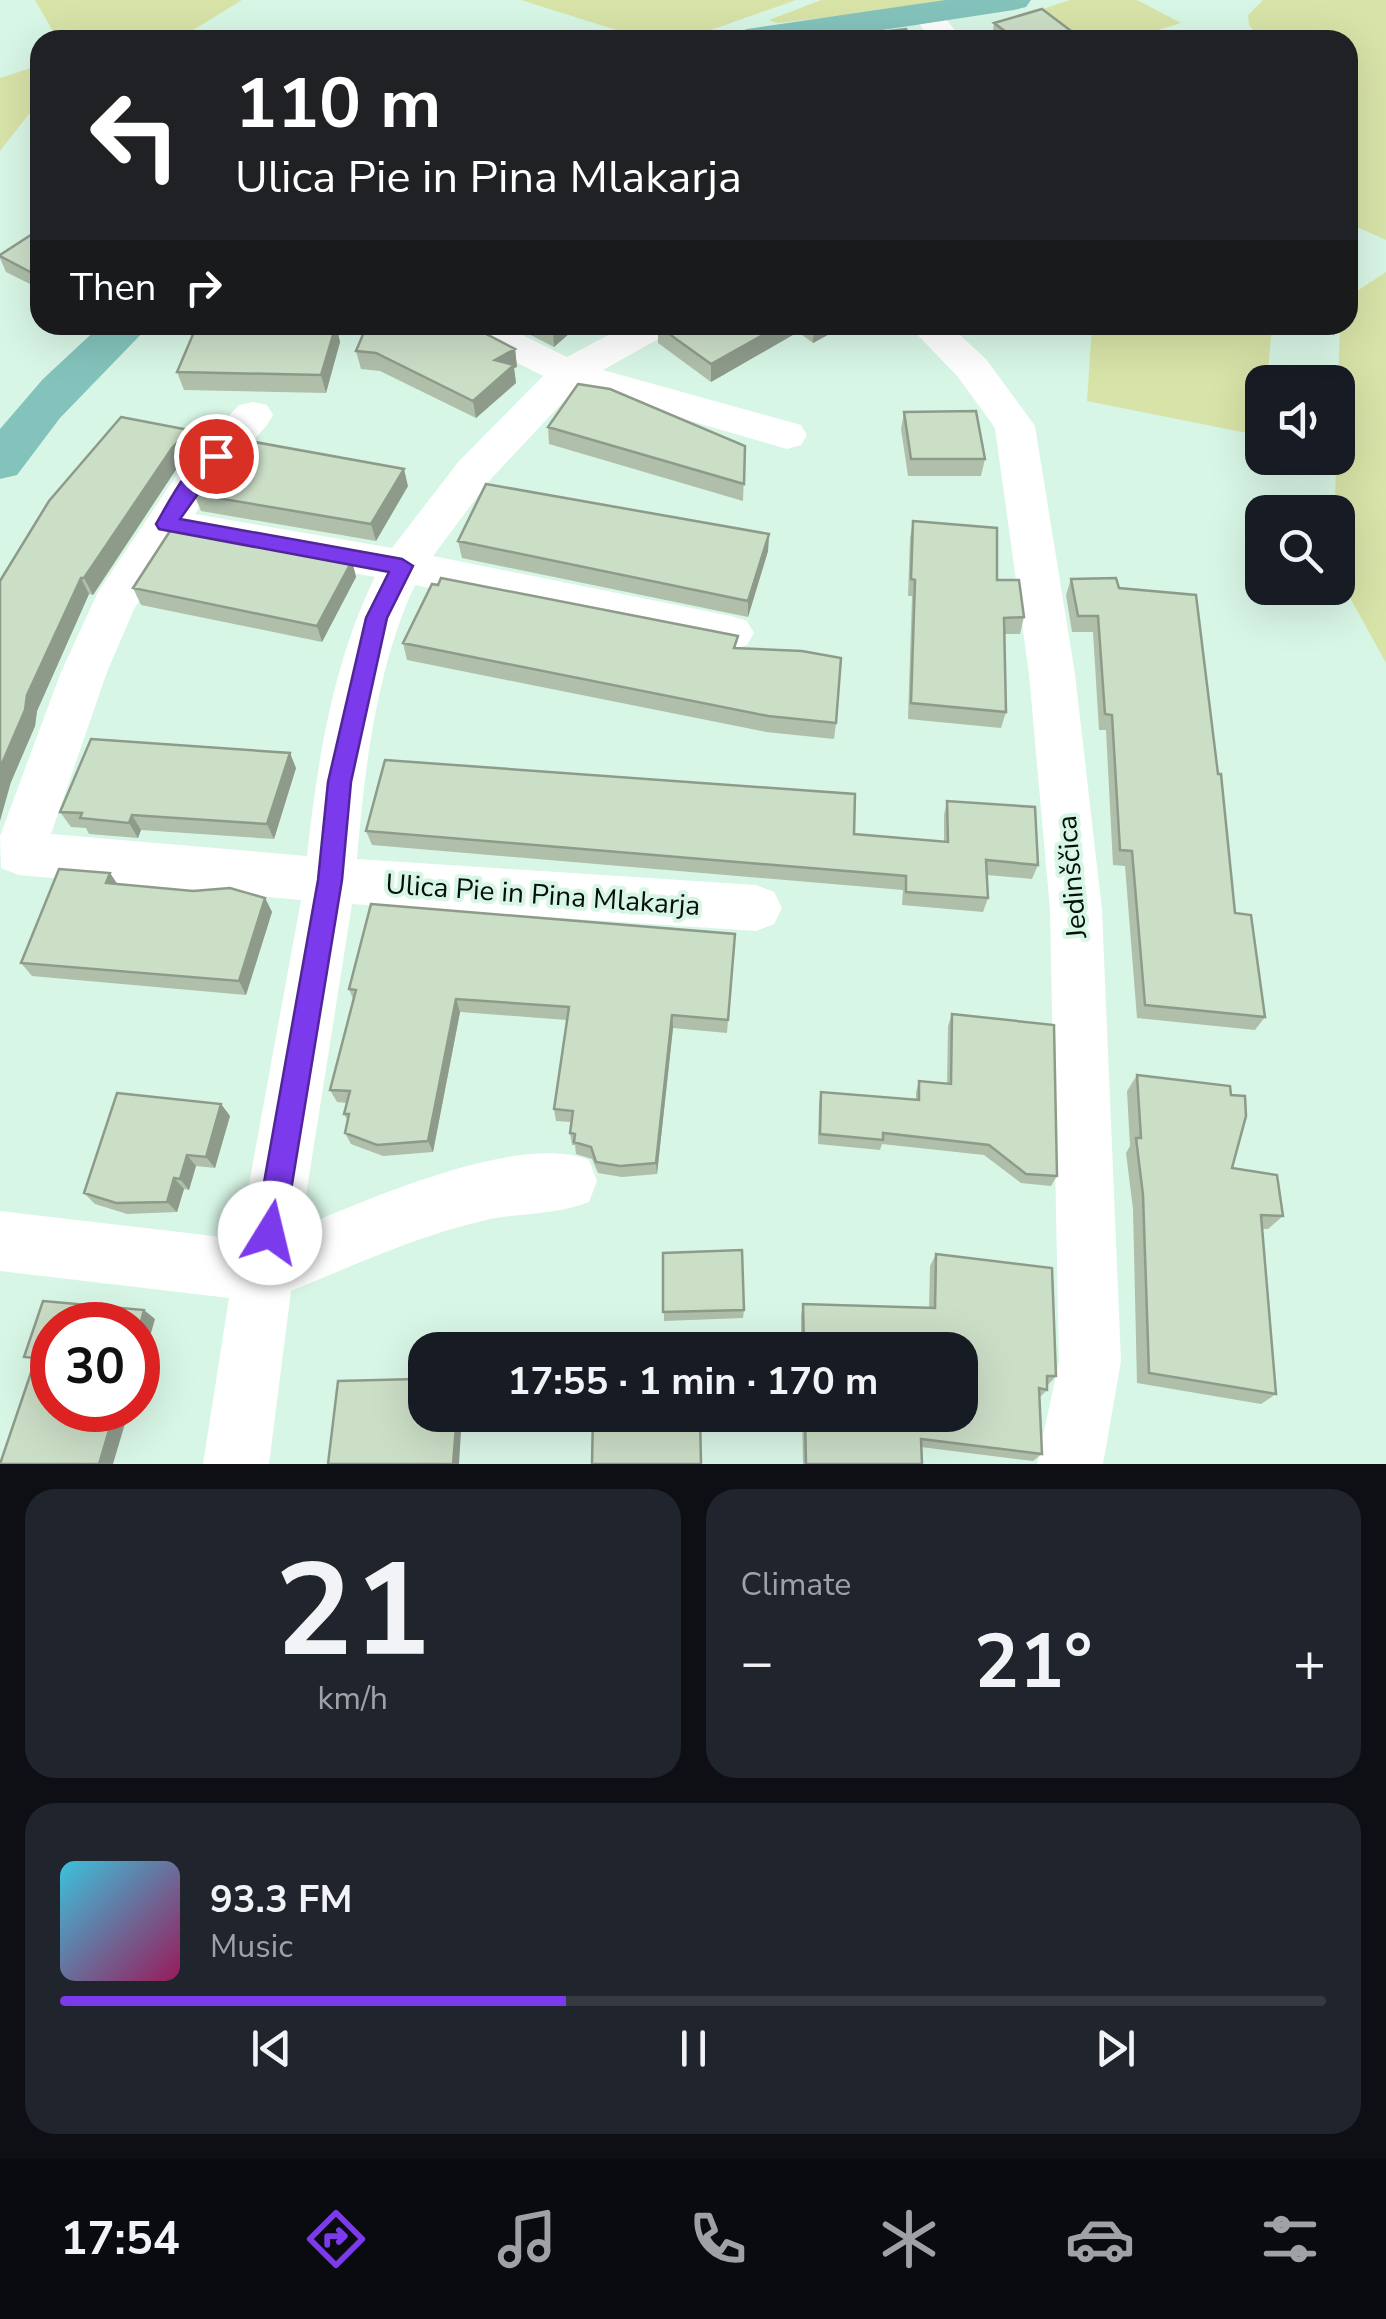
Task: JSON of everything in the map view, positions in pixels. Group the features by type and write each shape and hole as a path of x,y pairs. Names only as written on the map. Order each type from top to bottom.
{"main road":[{"path":"882,30 936,26 1014,0"},
{"path":"0,463 15,440 89,359 117,335"}],"street":[{"path":"492,335 568,373 787,436"},
{"path":"236,1464 263,1272 330,880 340,782 377,618 402,566 474,471 568,373 638,335"},
{"name":"Jedinščica","path":"937,335 972,368 1016,426 1052,674 1076,910 1090,1361 1070,1464"},
{"name":"Ulica Pie in Pina Mlakarja","path":"253,416 197,477 114,604 84,672 18,853 330,880 756,908"},
{"path":"166,524 402,566 730,633"},
{"path":"0,1240 263,1272 379,1225 482,1190 568,1181"}],"green space":[{"path":"35,0 242,0 193,30 52,30"},
{"path":"521,0 796,0 711,30 616,30"},
{"path":"821,0 976,0 778,23 769,20"},
{"path":"1070,0 1137,0 1181,23 1158,30 1066,30 1043,9"},
{"path":"1263,0 1386,0 1386,240 1358,227 1358,30 1253,30 1248,15"},
{"path":"30,68 30,113 0,151 0,78"},
{"path":"1386,272 1386,663 1354,605 1355,495 1335,495 1336,475 1355,475 1355,365 1339,365 1340,335 1358,335 1358,290"},
{"path":"1091,335 1271,335 1268,365 1245,365 1245,433 1087,401"}],"building":[{"path":"1042,9 1070,30 1003,30 994,23"},
{"path":"30,236 30,272 0,255"},
{"path":"193,335 333,335 321,375 177,372"},
{"path":"363,335 488,335 515,349 495,360 514,365 473,401 376,353 356,351"},
{"path":"671,335 763,335 711,364"},
{"path":"578,384 610,389 745,446 744,484 548,427"},
{"path":"976,411 985,459 911,459 904,412"},
{"path":"121,417 189,430 172,448 81,578 27,695 25,710 0,768 0,581 49,501"},
{"path":"238,439 404,469 371,524 194,494"},
{"path":"486,484 769,534 748,601 458,541"},
{"path":"913,521 997,528 997,580 1019,580 1024,617 1004,618 1006,712 911,703"},
{"path":"172,528 352,561 317,626 133,588"},
{"path":"441,578 738,636 734,648 802,651 841,658 836,723 768,716 403,643 432,584 438,585"},
{"path":"1116,578 1119,588 1196,595 1221,774 1235,913 1251,915 1265,1017 1145,1005 1132,851 1120,850 1112,715 1105,714 1098,616 1078,616 1071,579"},
{"path":"91,739 290,753 267,824 132,815 129,823 60,812"},
{"path":"385,760 855,794 854,834 948,842 947,801 1035,807 1038,865 986,860 988,898 906,892 906,876 366,831"},
{"path":"59,869 110,873 106,883 193,891 230,888 265,898 239,981 21,963"},
{"path":"371,904 735,934 728,1020 672,1015 656,1163 620,1166 596,1162 591,1147 574,1142 575,1134 570,1133 573,1111 554,1109 569,1007 456,999 428,1141 377,1145 345,1133 349,1114 344,1114 350,1091 330,1090 356,990 349,989"},
{"path":"952,1014 1054,1025 1057,1176 1026,1174 989,1145 883,1133 883,1140 820,1134 821,1092 919,1100 919,1081 951,1084"},
{"path":"1137,1075 1230,1086 1231,1095 1245,1096 1246,1116 1232,1168 1277,1175 1283,1216 1261,1215 1276,1394 1149,1373 1143,1195 1136,1138 1141,1138"},
{"path":"117,1093 221,1104 206,1157 187,1155 167,1202 116,1203 84,1193"},
{"path":"742,1250 744,1310 663,1312 663,1253"},
{"path":"936,1254 1052,1268 1056,1376 1047,1376 1047,1390 1039,1388 1042,1454 921,1439 922,1464 806,1464 805,1432 978,1432 978,1332 804,1332 803,1304 935,1308"},
{"path":"30,1376 30,1432 108,1432 99,1464 0,1464"},
{"path":"408,1379 408,1432 456,1432 453,1464 328,1464 338,1381"},
{"path":"593,1432 700,1432 701,1464 592,1464"}],"route":[{"path":"216,456 166,524 402,566 377,618 340,782 330,880 270,1233"}]}
